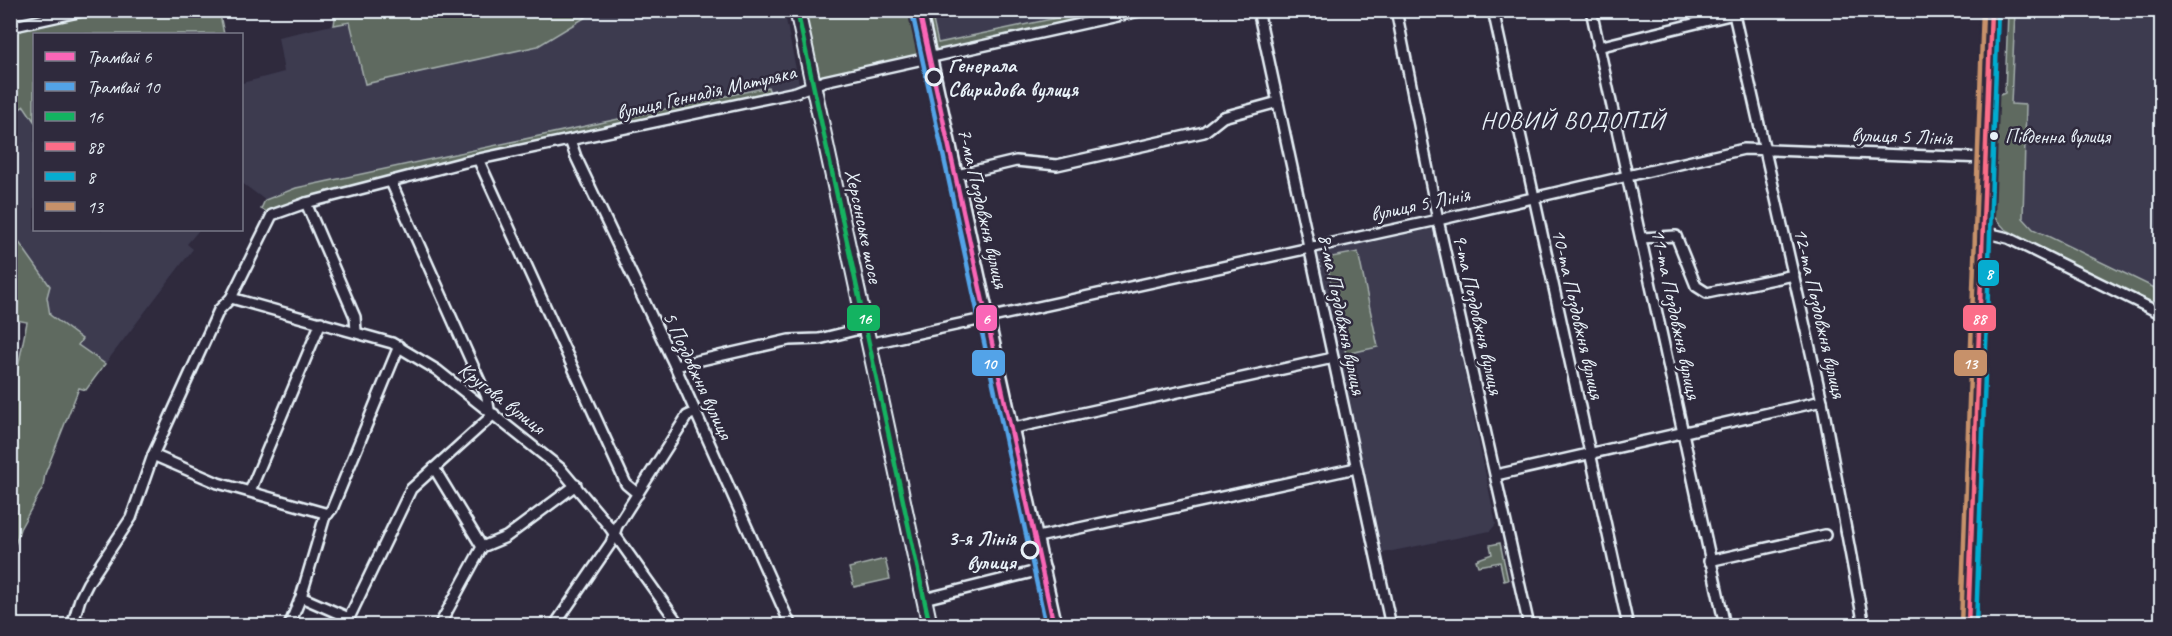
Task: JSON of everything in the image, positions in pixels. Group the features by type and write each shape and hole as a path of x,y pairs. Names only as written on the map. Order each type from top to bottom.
{"main road":[{"name":"Херсонське шосе","path":"797,10 930,626"},
{"path":"1968,626 1990,10"}],"street":[{"path":"10,27 60,14 87,10"},
{"name":"7-ма Поздовжня вулиця","path":"921,10 1057,626"},
{"name":"вулиця Геннадія Матуляка","path":"231,298 266,223 278,212 306,203 387,181 391,182 570,140 796,92 813,85 930,57 1144,10"},
{"name":"8-ма Поздовжня вулиця","path":"1258,10 1391,626"},
{"name":"9-та Поздовжня вулиця","path":"1396,10 1438,220 1529,626"},
{"name":"10-та Поздовжня вулиця","path":"1493,10 1628,626"},
{"name":"11-та Поздовжня вулиця","path":"1591,10 1709,561 1725,626"},
{"path":"1598,47 1733,12"},
{"name":"12-та Поздовжня вулиця","path":"1733,12 1822,401 1864,626"},
{"path":"957,175 1016,161 1057,165 1204,132 1223,117 1278,102"},
{"name":"5 Поздовжня вулиця","path":"570,140 576,158 696,411 791,626"},
{"name":"вулиця 5 Лінія","path":"868,344 1309,246 1438,220 1744,149 1985,158"},
{"path":"479,161 621,474 626,484 638,494"},
{"path":"301,597 349,618 411,489 491,411 487,397 391,182"},
{"path":"306,203 355,317 356,331"},
{"path":"1983,232 2008,238 2162,314"},
{"path":"1641,238 1677,236 1696,286 1707,293 1794,275"},
{"path":"95,626 73,623 88,583 131,518 153,454 219,310 231,298"},
{"name":"Кругова вулиця","path":"231,298 356,331 399,346 437,370 560,468 576,485 681,626"},
{"path":"250,492 321,322"},
{"path":"675,366 789,340 819,339 864,328"},
{"path":"289,626 301,597 325,516 337,499 399,346"},
{"path":"1014,428 1333,358"},
{"path":"1496,475 1822,401"},
{"path":"554,626 614,535 687,416 696,411"},
{"path":"153,454 218,483 328,513"},
{"path":"434,468 482,547"},
{"path":"1038,537 1356,468"},
{"path":"439,626 482,547 506,537 576,485"},
{"path":"1709,561 1825,536"},
{"path":"924,599 1045,569"}],"shaded area":[{"path":"784,10 799,84 794,90 770,93 768,87 296,188 265,200 243,184 243,83 284,72 278,37 350,21 365,84 538,46 596,11"},
{"path":"931,11 1089,11 938,43"},
{"path":"2015,11 2161,11 2161,291 2033,229 2022,218 2026,105 2011,104"},
{"path":"25,105 33,119 33,231 198,231 187,244 193,249 105,364 78,344 82,339 50,315 47,297 50,286 11,231 10,115"},
{"path":"1431,228 1435,232 1496,524 1490,531 1383,553 1316,253"}],"green space":[{"path":"219,10 224,33 33,33 33,120 24,106 11,115 10,30 101,11"},
{"path":"336,10 596,11 538,46 365,84 350,22 334,25"},
{"path":"802,11 931,11 938,43 1089,11 1132,11 822,78 817,76"},
{"path":"2008,11 2015,11 2011,104 2026,105 2023,218 2033,229 2161,291 2161,310 2005,229 1994,217 1995,97 2005,93"},
{"path":"768,87 770,93 597,133 271,214 261,209 265,200 296,188"},
{"path":"11,231 50,286 47,297 50,315 82,339 78,345 105,364 86,390 79,388 45,474 43,487 20,529 11,558 11,402 27,322 11,319 11,254 17,259 11,252"},
{"path":"1358,252 1378,347 1346,354 1326,258"},
{"path":"1500,543 1508,580 1504,581 1500,562 1478,566 1476,560 1492,554 1490,545"},
{"path":"885,559 890,579 854,587 849,568"}],"tram line":[{"name":"6","path":"919,10 1054,626"},
{"name":"10","path":"912,12 1046,626"}],"transit line":[{"name":"16","path":"797,10 930,626"},
{"name":"13","path":"1961,626 1983,10"},
{"name":"88","path":"1968,626 1991,10"},
{"name":"8","path":"1976,626 1998,10"}],"place":[{"name":"Генерала Свиридова вулиця","path":"934,77"},
{"name":"Південна вулиця","path":"1994,136"},
{"name":"3-я Лінія вулиця","path":"1030,550"}],"district":[{"name":"НОВИЙ ВОДОПІЙ","path":"1573,120"}]}
